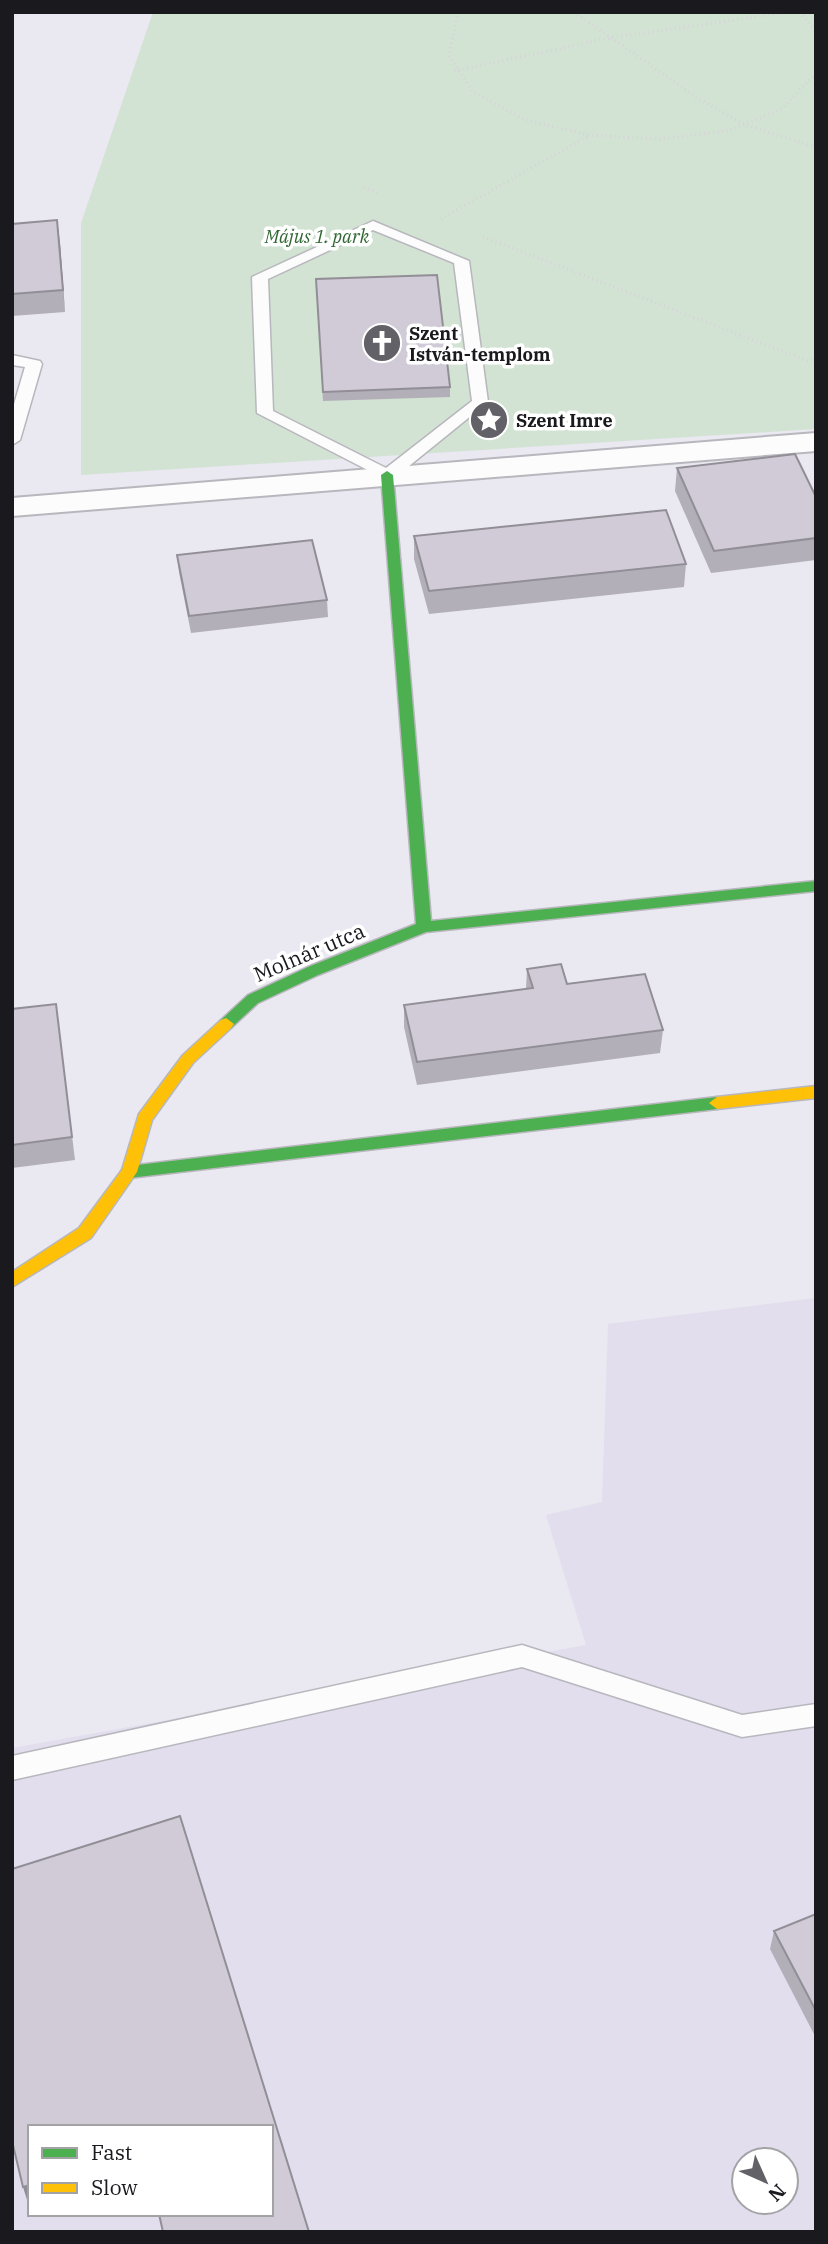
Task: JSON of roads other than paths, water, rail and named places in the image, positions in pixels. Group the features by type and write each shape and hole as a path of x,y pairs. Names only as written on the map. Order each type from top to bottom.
{"street":[{"path":"12,507 816,442"},
{"path":"387,475 424,927"},
{"name":"Molnár utca","path":"12,1281 85,1233 129,1172 145,1118 188,1059 253,999 313,971 424,927 816,886"},
{"path":"129,1172 816,1092"}],"lane":[{"path":"373,225 461,261 480,402 387,475 265,413 260,277 373,225"},
{"path":"12,360 34,364 12,440"},
{"path":"12,1768 522,1657 742,1726 816,1715"}],"place":[{"name":"Szent István-templom","path":"382,343"},
{"name":"Szent Imre","path":"489,420"}],"park label":[{"name":"Május 1. park","path":"317,236"}]}
